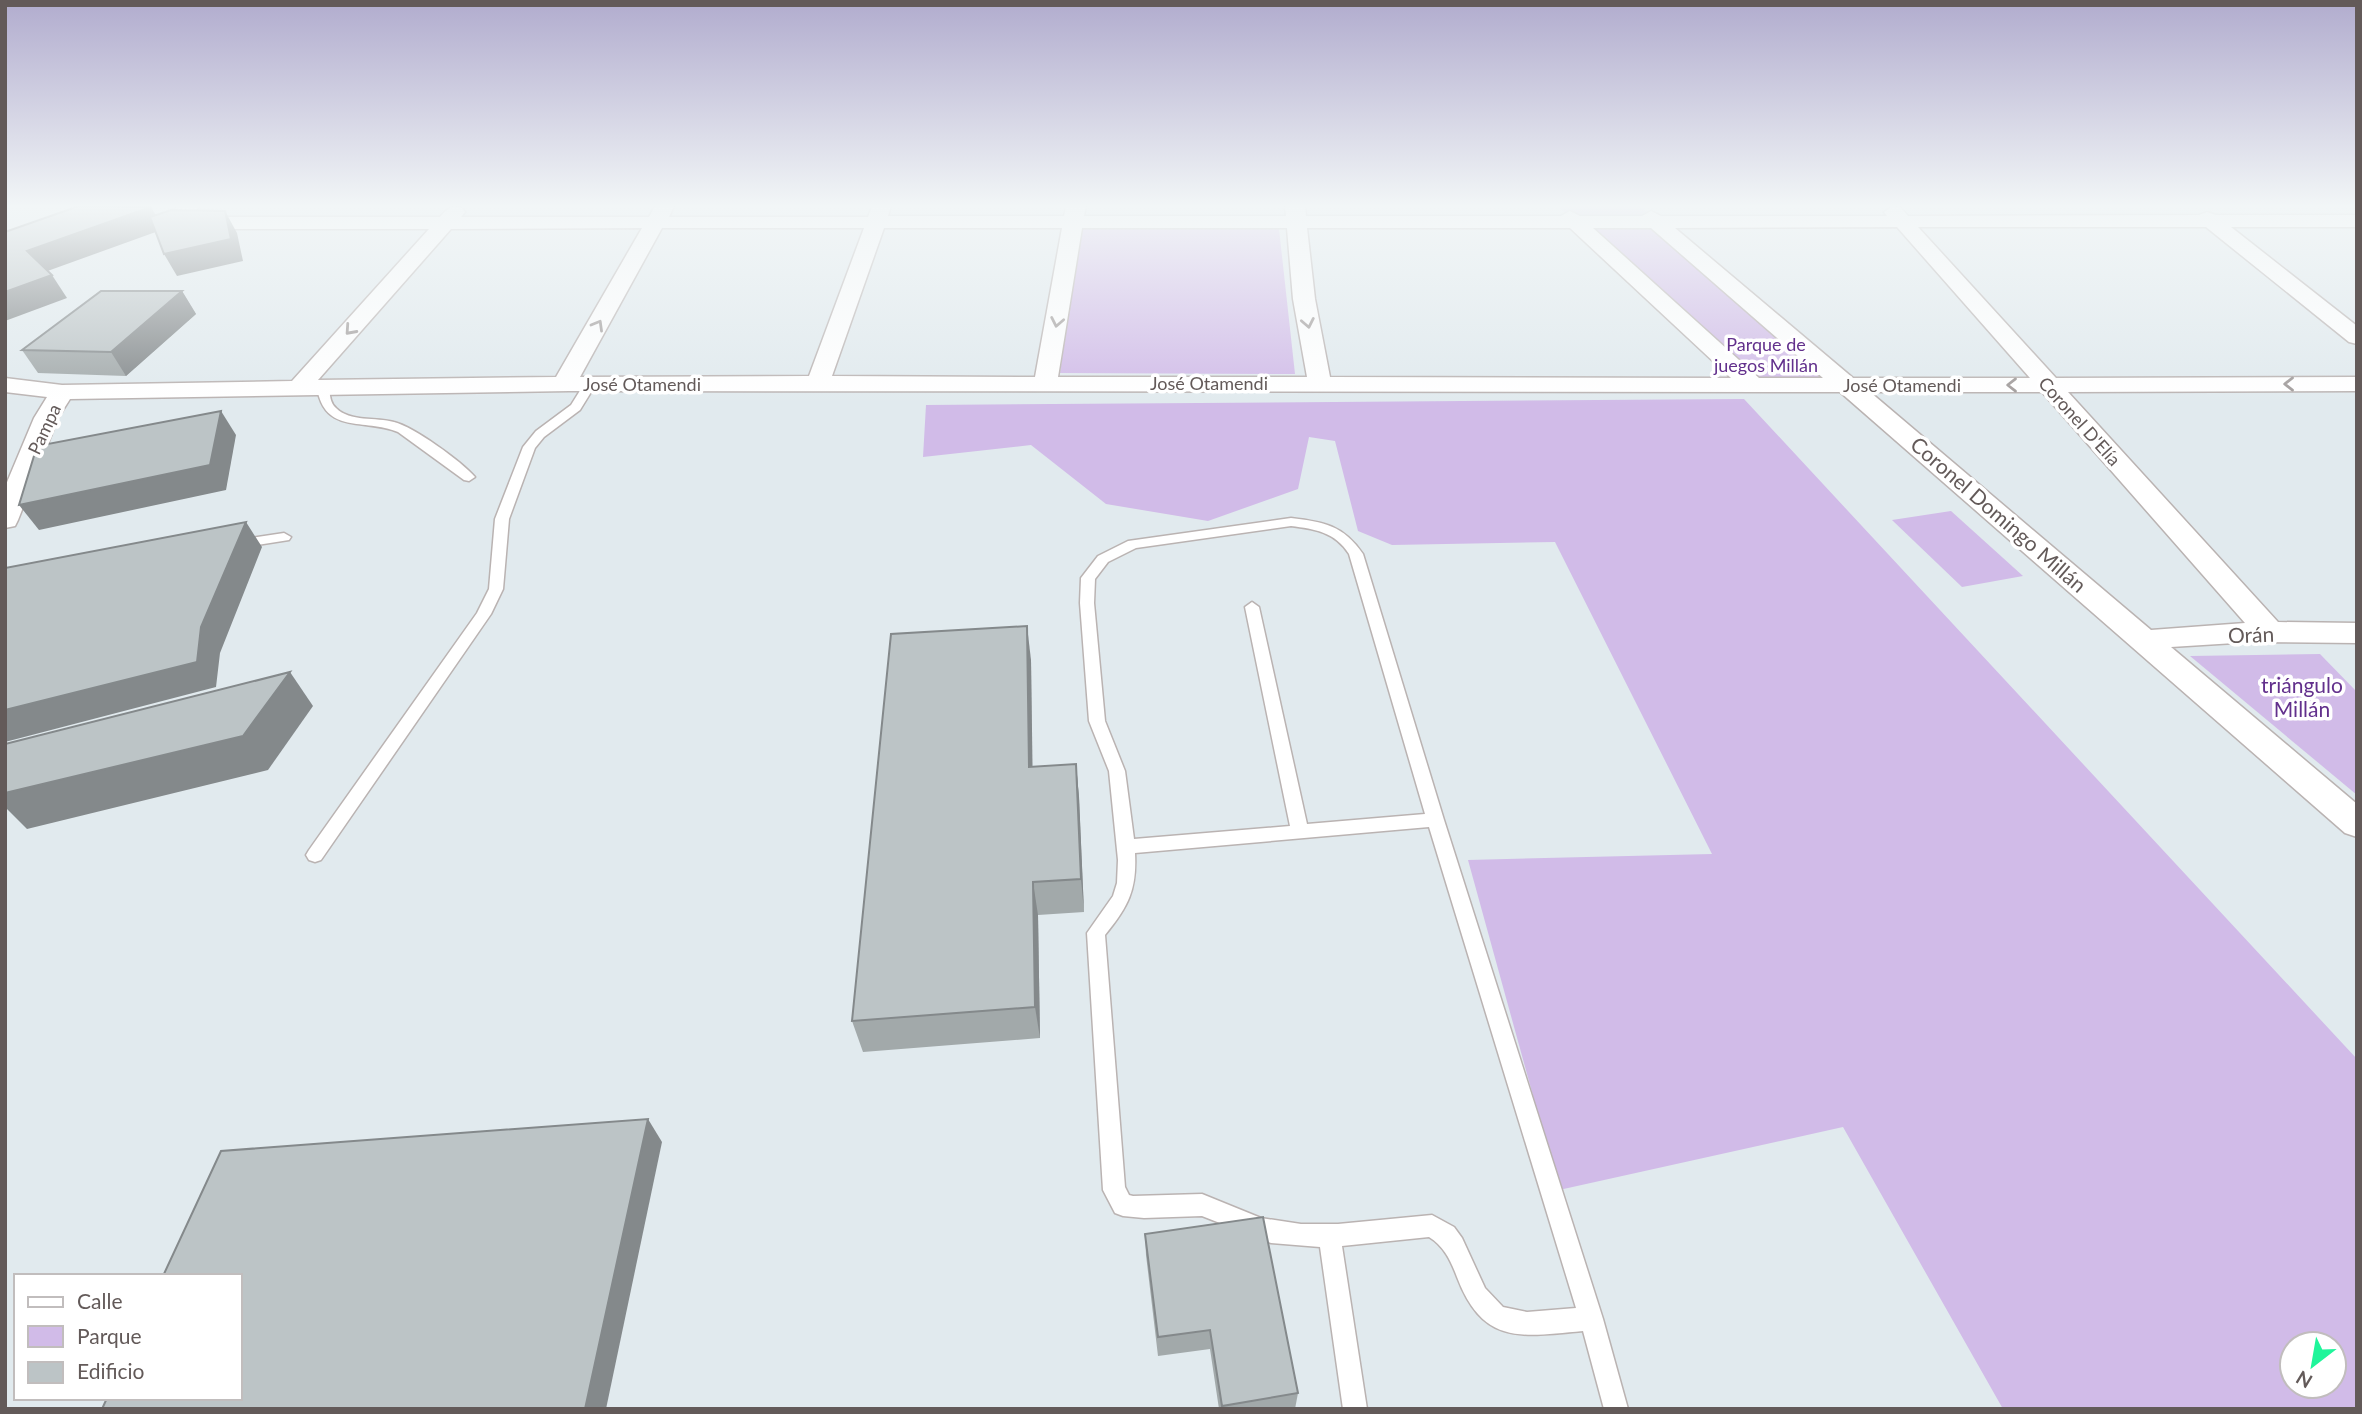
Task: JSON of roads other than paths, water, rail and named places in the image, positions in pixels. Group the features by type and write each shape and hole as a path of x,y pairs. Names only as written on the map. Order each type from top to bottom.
{"street":[{"path":"298,388 402,272"},
{"path":"564,384 628,272"},
{"path":"817,384 858,272"},
{"path":"1045,384 1065,272"},
{"path":"1301,272 1320,384"},
{"path":"1630,272 1755,386"},
{"name":"Coronel Domingo Millán","path":"1717,272 2357,824"},
{"name":"Coronel D'Elía","path":"1948,272 2272,633"},
{"path":"2275,272 2357,337"},
{"name":"José Otamendi","path":"62,393 564,384 2357,384"},
{"name":"Pampa","path":"5,386 62,393 46,418 5,520"},
{"name":"Orán","path":"2146,641 2272,633 2357,633"}],"lane":[{"path":"314,855 488,607 496,589 502,519 529,447 540,433 576,407 590,384"},
{"path":"323,388 327,405 341,417 353,422 385,422 400,427 469,477"},
{"path":"1591,1319 1509,1321 1487,1311 1473,1291 1462,1261 1446,1236 1432,1226 1329,1234 1281,1234 1250,1226 1201,1205 1141,1209 1123,1205 1114,1190 1096,933 1116,907 1126,883 1116,770 1100,735 1097,721 1087,603 1088,578 1103,559 1133,544 1291,522 1318,525 1335,532 1348,542 1356,554 1435,820 1591,1319 1616,1409"},
{"path":"223,546 284,537"},
{"path":"1252,607 1300,831"},
{"path":"1124,847 1435,820"},
{"path":"1329,1234 1355,1409"}],"park label":[{"name":"Parque de juegos Millán","path":"1766,354"},
{"name":"triángulo Millán","path":"2302,696"}]}
